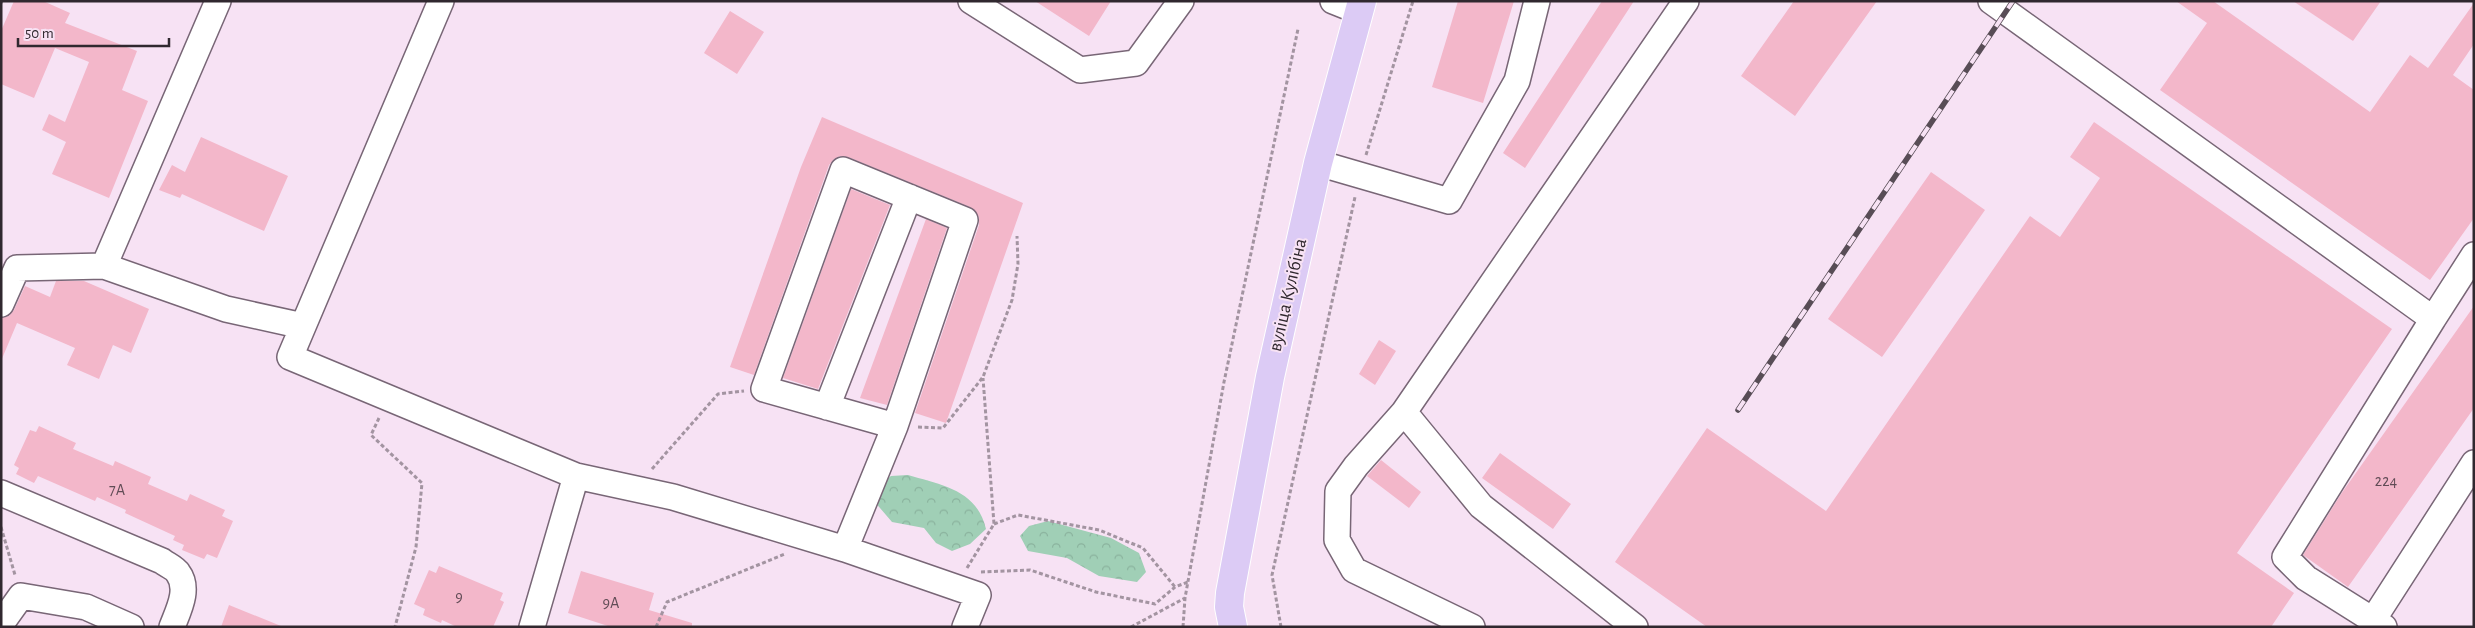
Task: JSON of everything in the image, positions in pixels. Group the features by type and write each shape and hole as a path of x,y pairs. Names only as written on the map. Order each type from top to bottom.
{"main road":[{"name":"вуліца Кулібіна","path":"1233,627 1229,607 1230,593 1270,377 1318,163 1360,6"}],"street":[{"path":"104,266 218,1"},
{"path":"441,1 290,357 576,476 673,497 959,582 978,594 966,627"},
{"path":"971,1 1080,70 1136,63 1180,1"},
{"path":"1333,1 1360,6"},
{"path":"1318,163 1449,201 1517,81 1537,1"},
{"path":"1472,627 1354,570 1336,540 1338,492 1356,466 1404,412 1686,1"},
{"path":"1991,1 2433,319"},
{"path":"845,549 895,426 965,220 843,170 764,389 895,426"},
{"path":"827,407 909,197"},
{"path":"2474,255 2285,557 2306,578 2378,623 2474,462"},
{"path":"1,304 17,268 104,266 226,309 304,326"},
{"path":"1404,412 1481,506 1635,627"},
{"path":"532,627 576,476"},
{"path":"1,493 162,561 178,573 182,584 182,599 172,627"},
{"path":"1,624 20,596 86,607 131,627"}],"path":[{"path":"1281,627 1272,575 1360,176 1413,1"},
{"path":"1183,627 1188,582 1224,382 1298,29"},
{"path":"895,426 943,428 983,377 1012,300 1018,264 1017,236"},
{"path":"959,582 994,524 983,377"},
{"path":"634,489 718,394 764,389"},
{"path":"388,398 372,435 422,483 416,547 395,627"},
{"path":"994,524 1018,515 1100,530 1144,548 1175,587"},
{"path":"1,527 20,596"},
{"path":"656,627 667,602 817,541"},
{"path":"959,582 986,570 1030,570 1096,592 1155,604 1175,587 1188,582"},
{"path":"1131,627 1186,598"}],"green space":[{"path":"908,475 945,486 966,497 975,506 986,529 970,544 952,551 936,543 924,528 892,522 874,501 876,487 891,476"},
{"path":"1048,521 1111,538 1139,553 1146,572 1137,582 1099,576 1067,558 1028,551 1020,536 1029,526"}],"building":[{"path":"14,1 43,1 70,13 65,23 137,51 122,90 148,101 109,198 52,174 66,142 42,130 49,114 65,122 89,62 55,48 34,98 1,84 1,31"},
{"path":"1035,1 1111,1 1089,36"},
{"path":"1458,1 1514,1 1483,103 1432,87"},
{"path":"1602,1 1634,1 1525,168 1503,153"},
{"path":"1794,1 1877,1 1795,116 1741,76"},
{"path":"2176,1 2213,1 2370,112 2410,55 2428,68 2474,3 2474,44 2453,75 2474,90 2474,218 2430,280 2160,90 2207,23"},
{"path":"2293,1 2381,1 2353,41"},
{"path":"730,11 764,32 737,74 704,53"},
{"path":"822,117 1023,203 946,423 915,413 979,225 979,217 970,207 848,157 840,156 829,165 754,375 730,367 801,167"},
{"path":"2094,122 2392,329 2237,553 2294,593 2271,627 1707,627 1615,562 1707,428 1826,511 2030,216 2060,237 2100,178 2070,157"},
{"path":"201,137 288,176 264,231 182,194 180,198 159,190 172,165 185,172"},
{"path":"1931,172 1985,210 1882,357 1828,319"},
{"path":"851,189 890,205 818,389 783,378"},
{"path":"926,219 947,228 887,405 860,398"},
{"path":"56,281 84,281 149,309 131,353 113,345 99,379 67,365 75,348 17,323 1,361 2,318 9,316 14,310 25,286 50,297"},
{"path":"2474,306 2474,408 2348,587 2303,555 2341,494"},
{"path":"1379,340 1396,351 1375,385 1359,374"},
{"path":"39,426 76,443 73,449 113,466 115,461 151,477 148,484 187,501 190,494 225,510 222,516 233,521 217,558 207,554 204,559 182,550 184,545 173,540 175,536 125,513 126,510 97,497 95,501 38,476 34,483 16,474 19,468 14,465 30,430 36,432"},
{"path":"1500,453 1571,504 1553,529 1482,478"},
{"path":"1381,460 1421,492 1409,508 1367,476"},
{"path":"439,566 503,593 500,600 504,602 493,627 457,627 442,620 441,623 423,615 425,609 414,604 429,570 436,573"},
{"path":"581,571 654,593 649,610 692,623 692,627 611,627 568,613"},
{"path":"229,605 281,626 281,627 221,627"}],"railway":[{"path":"1738,410 2013,1"}]}
